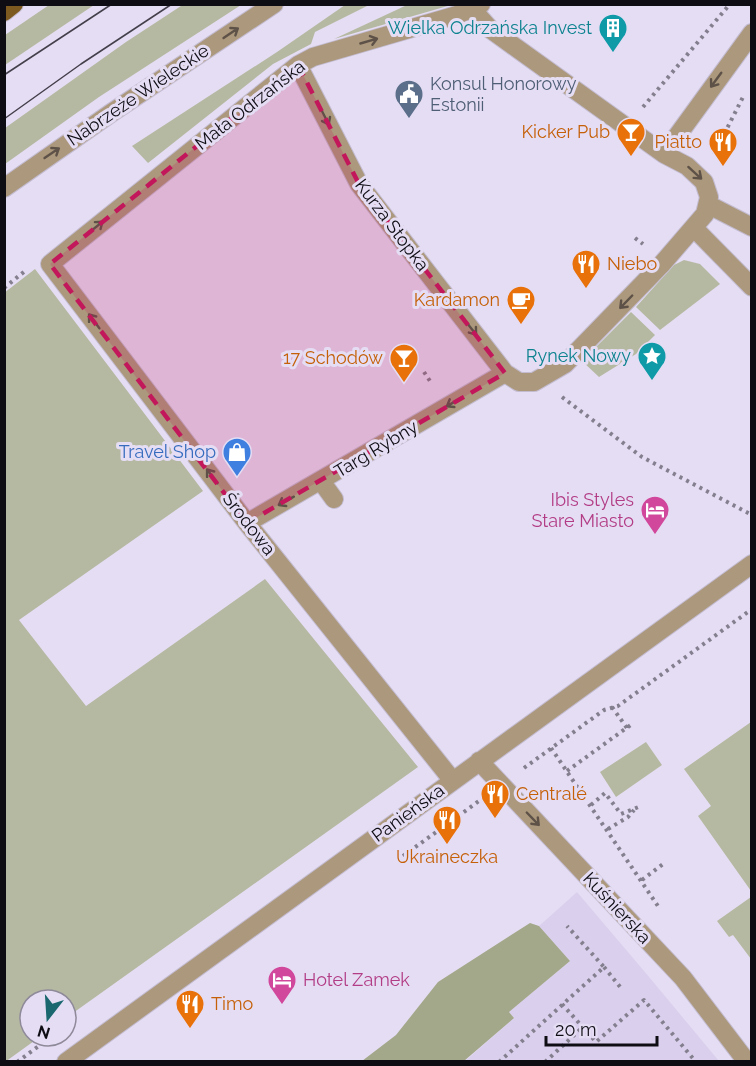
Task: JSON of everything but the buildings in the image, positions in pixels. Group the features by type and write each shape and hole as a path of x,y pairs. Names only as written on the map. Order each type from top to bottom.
{"main road":[{"path":"4,12 14,4"}],"street":[{"name":"Nabrzeże Wieleckie","path":"4,188 101,119 274,4"},
{"name":"Mała Odrzańska","path":"50,264 298,65 313,57 477,7"},
{"path":"477,7 490,29 664,154 687,166 704,182 709,197 709,206 694,228 565,363 534,382 519,382 505,373"},
{"path":"664,154 752,33"},
{"name":"Kurza Stopka","path":"298,65 359,184 505,373"},
{"path":"709,206 752,227"},
{"path":"694,228 752,286"},
{"name":"Środowa","path":"50,264 247,523 453,781"},
{"name":"Targ Rybny","path":"247,523 505,373"},
{"path":"321,481 334,499"},
{"name":"Panieńska","path":"66,1062 752,564"},
{"name":"Kuśnierska","path":"479,761 683,978 747,1062"}],"path":[{"path":"638,114 730,4"},
{"path":"712,161 746,91"},
{"path":"635,238 643,243"},
{"path":"424,372 434,386"},
{"path":"424,392 441,381"},
{"path":"558,394 642,457 752,515"},
{"path":"393,863 604,710 612,707 752,609"},
{"path":"612,707 627,728"},
{"path":"567,771 632,724"},
{"path":"551,748 643,882 663,864"},
{"path":"591,805 605,793 621,814 641,806"},
{"path":"608,829 628,817 634,810"},
{"path":"567,926 621,988"},
{"path":"499,1062 604,967"},
{"path":"562,1004 596,1042 644,1000 696,1062"},
{"path":"545,1062 583,1027"},
{"path":"17,1062 36,1048"}],"highlighted area":[{"path":"298,65 359,184 505,373 247,523 50,264"}],"shaded area":[{"path":"577,892 719,1061 464,1062 514,1018 509,1012 570,961 539,926"}],"green space":[{"path":"184,4 241,5 99,97 5,164 5,128"},
{"path":"49,5 94,5 5,65 5,35"},
{"path":"345,5 369,5 315,32 311,44 273,64 148,163 132,146 277,52"},
{"path":"407,5 451,5 334,39"},
{"path":"684,260 700,264 720,284 660,330 636,307 674,265"},
{"path":"35,269 203,491 19,620 86,706 265,579 418,767 78,1009 78,988 18,988 18,1048 24,1048 5,1062 4,293"},
{"path":"631,312 655,335 636,354 599,377 582,361"},
{"path":"751,722 751,891 698,816 711,806 684,769"},
{"path":"646,742 662,765 616,797 600,772"},
{"path":"751,897 751,959 733,935 729,937 717,921"},
{"path":"530,923 539,926 570,961 509,1012 514,1018 464,1061 362,1061 396,1035 438,982"}],"tram line":[{"path":"4,75 112,4"},
{"path":"4,119 81,64 172,4"}],"place":[{"name":"Wielka Odrzańska Invest","path":"613,54"},
{"name":"Konsul Honorowy Estonii","path":"409,120"},
{"name":"Kicker Pub","path":"631,158"},
{"name":"Piatto","path":"723,168"},
{"name":"Niebo","path":"586,290"},
{"name":"Kardamon","path":"521,326"},
{"name":"Rynek Nowy","path":"652,382"},
{"name":"17 Schodów","path":"404,384"},
{"name":"Travel Shop","path":"237,478"},
{"name":"Ibis Styles Stare Miasto","path":"655,536"},
{"name":"Centralé","path":"495,820"},
{"name":"Ukraineczka","path":"447,846"},
{"name":"Hotel Zamek","path":"282,1006"},
{"name":"Timo","path":"190,1030"}]}
